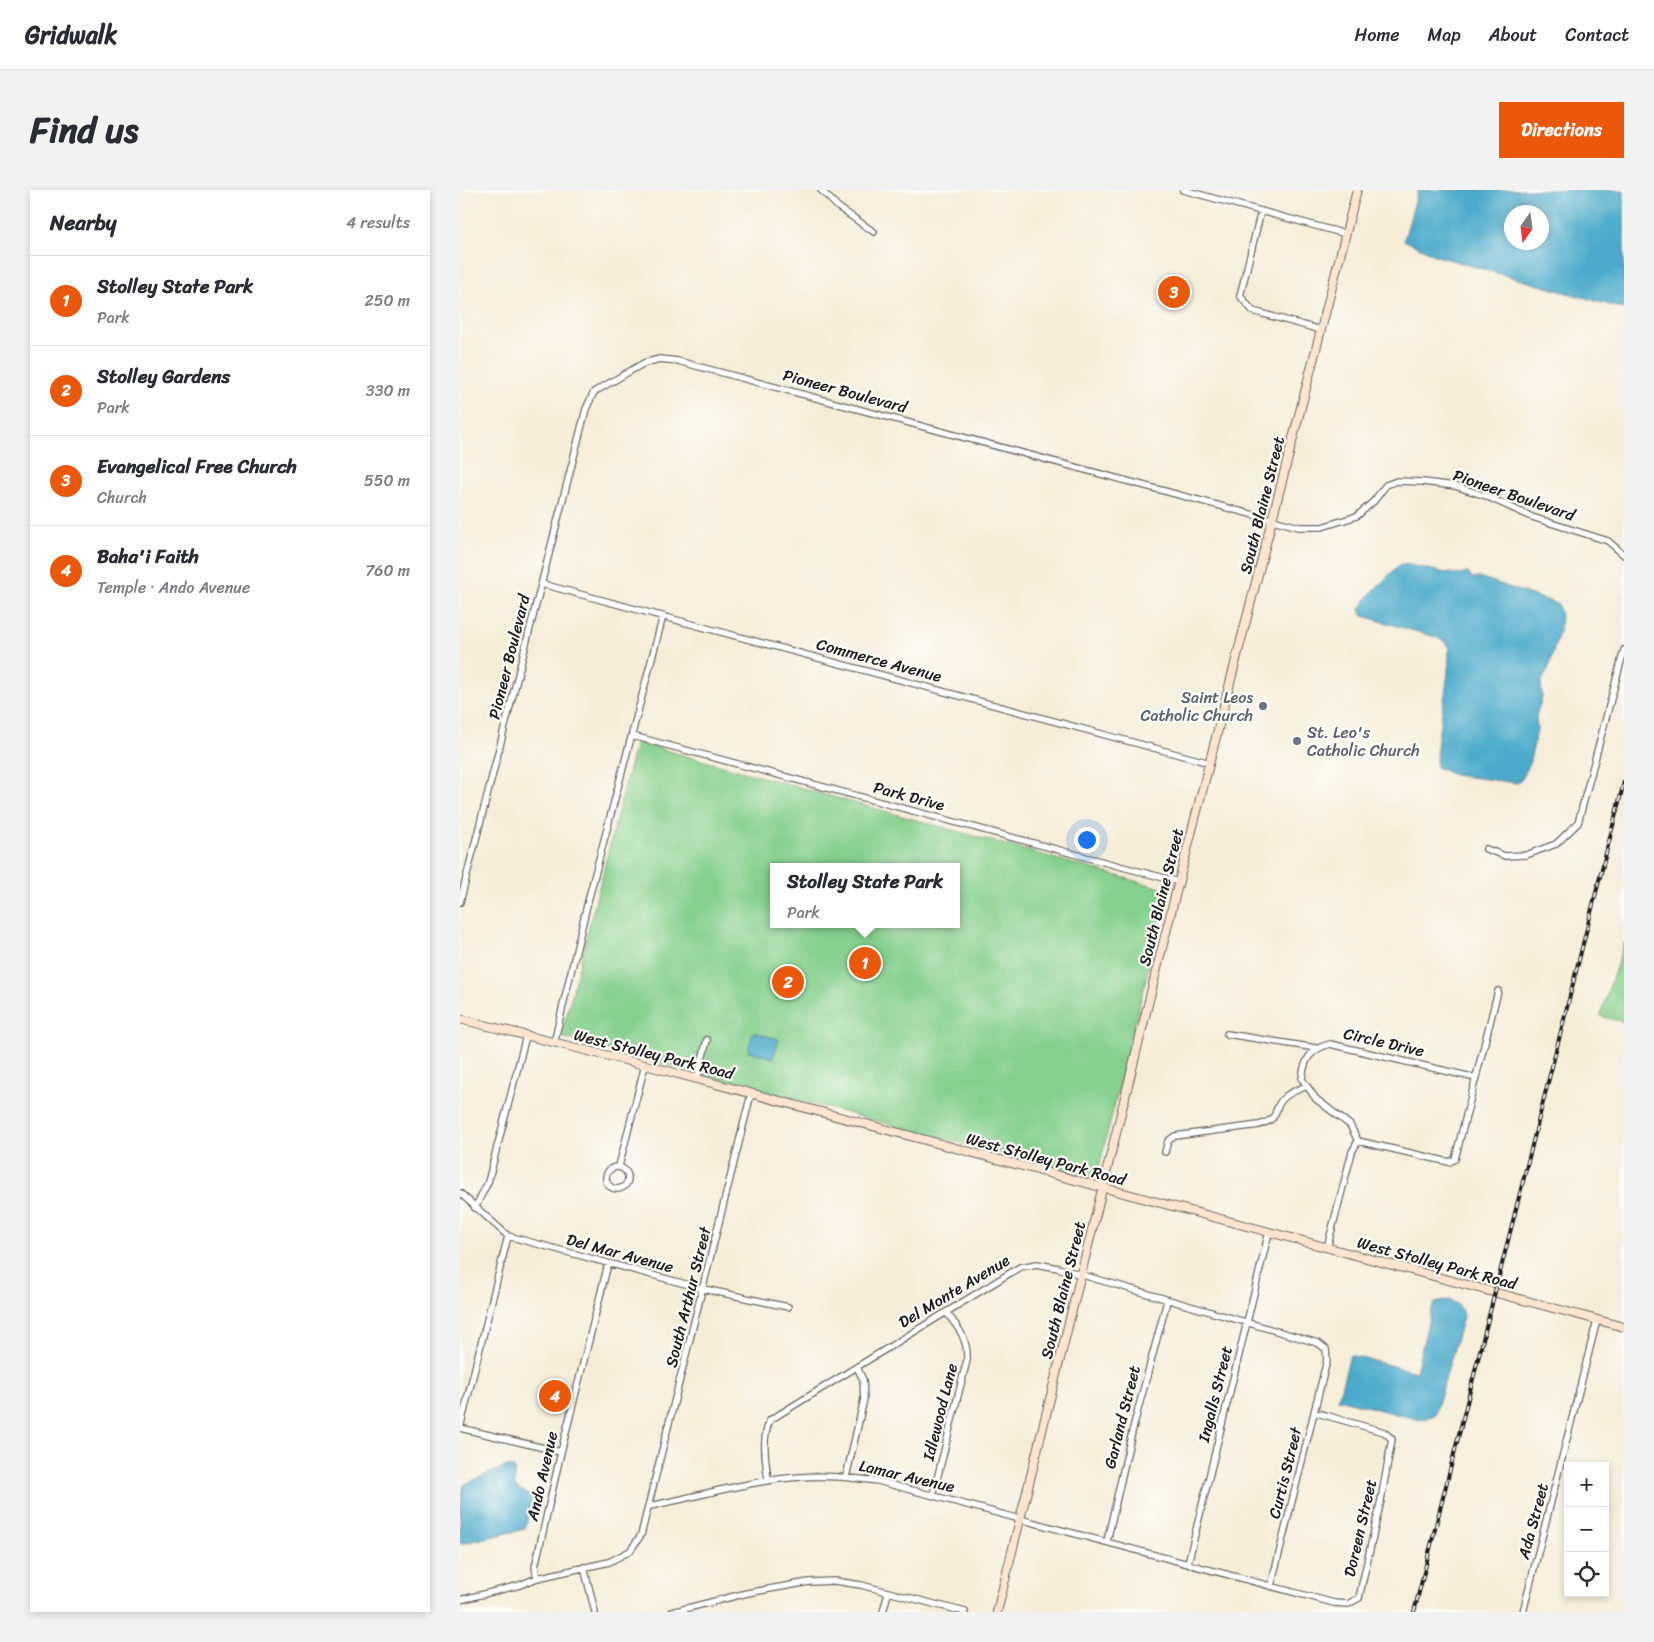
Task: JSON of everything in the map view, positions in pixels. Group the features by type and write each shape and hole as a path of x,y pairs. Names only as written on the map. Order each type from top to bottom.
{"street":[{"path":"821,190 838,207 874,232"},
{"path":"1183,190 1346,234"},
{"name":"South Blaine Street","path":"997,1612 1179,882 1357,190"},
{"path":"1261,211 1240,296 1253,310 1321,330"},
{"name":"Pioneer Boulevard","path":"460,902 586,409 594,392 644,363 660,359 678,361 1299,527 1322,527 1340,523 1357,516 1374,501 1386,485 1397,481 1455,486 1486,496 1532,517 1608,541 1624,555"},
{"name":"Commerce Avenue","path":"542,584 1210,763"},
{"path":"554,1043 588,901 663,616"},
{"path":"1486,849 1505,856 1526,855 1556,844 1578,823 1624,650"},
{"name":"Park Drive","path":"632,736 1179,882"},
{"path":"1358,1141 1449,1162 1455,1159 1498,992"},
{"name":"West Stolley Park Road","path":"460,1019 645,1065 1624,1327"},
{"name":"Circle Drive","path":"1227,1034 1316,1048 1330,1044 1476,1078"},
{"path":"475,1208 488,1182 526,1036"},
{"path":"697,1079 707,1040"},
{"path":"1316,1048 1307,1057 1303,1067 1302,1079 1316,1099 1350,1125 1358,1141"},
{"path":"619,1166 645,1065"},
{"path":"1165,1152 1168,1141 1175,1136 1259,1125 1271,1121 1276,1114 1279,1103 1286,1096 1307,1086"},
{"name":"South Arthur Street","path":"650,1506 751,1094"},
{"path":"1327,1248 1352,1152 1358,1141"},
{"path":"619,1166 627,1172 628,1180 619,1190 614,1190 606,1182 606,1175 609,1169 619,1166"},
{"name":"Del Mar Avenue","path":"460,1193 508,1236 704,1289 788,1308"},
{"name":"Ingalls Street","path":"1188,1563 1269,1232"},
{"path":"508,1236 460,1428 561,1452"},
{"name":"Ando Avenue","path":"536,1578 536,1567 561,1452 608,1264"},
{"name":"Del Monte Avenue","path":"768,1481 764,1445 765,1431 770,1420 1020,1266 1037,1264 1318,1343 1326,1349 1325,1367"},
{"name":"Garland Street","path":"1107,1542 1132,1432 1167,1300"},
{"name":"Idlewood Lane","path":"933,1495 967,1360 968,1346 962,1333 946,1312"},
{"name":"Ada Street","path":"1523,1612 1597,1320"},
{"path":"846,1477 864,1399 863,1380 857,1367"},
{"name":"Curtis Street","path":"1271,1586 1325,1367"},
{"name":"Doreen Street","path":"1314,1412 1384,1432 1392,1440 1358,1598 1346,1603"},
{"name":"Lamar Avenue","path":"650,1506 768,1481 802,1477 846,1477 878,1481 1334,1603 1346,1603"},
{"path":"460,1600 520,1585 536,1578 609,1562 630,1551 641,1535 650,1506"},
{"path":"584,1567 596,1612"},
{"path":"672,1612 747,1593 808,1582 835,1581 965,1612"},
{"path":"883,1612 888,1593"}],"green space":[{"path":"636,742 1168,890 1096,1179 561,1037"},
{"path":"1624,943 1624,1022 1600,1016"}],"water":[{"path":"1418,190 1624,190 1624,309 1437,256 1404,240"},
{"path":"1400,564 1442,572 1468,573 1472,578 1482,578 1558,604 1561,616 1560,628 1548,670 1541,682 1542,697 1536,716 1537,730 1529,765 1522,779 1517,783 1454,775 1436,767 1438,737 1449,662 1449,647 1443,640 1435,637 1363,616 1360,610 1370,594"},
{"path":"753,1032 779,1039 773,1058 748,1051"},
{"path":"1449,1300 1459,1306 1463,1317 1435,1415 1420,1420 1338,1399 1350,1355 1416,1372 1431,1310 1435,1303"},
{"path":"507,1466 514,1468 515,1487 530,1495 532,1500 525,1529 460,1544 461,1505 464,1485"}],"railway":[{"path":"1414,1612 1624,782"}],"place":[{"name":"Evangelical Free Church","path":"1174,292"},
{"name":"Saint Leos Catholic Church","path":"1263,706"},
{"name":"St. Leo's Catholic Church","path":"1297,741"},
{"name":"Stolley State Park","path":"865,963"},
{"name":"Stolley Gardens","path":"788,982"},
{"name":"Baha'i Faith","path":"555,1396"}]}
